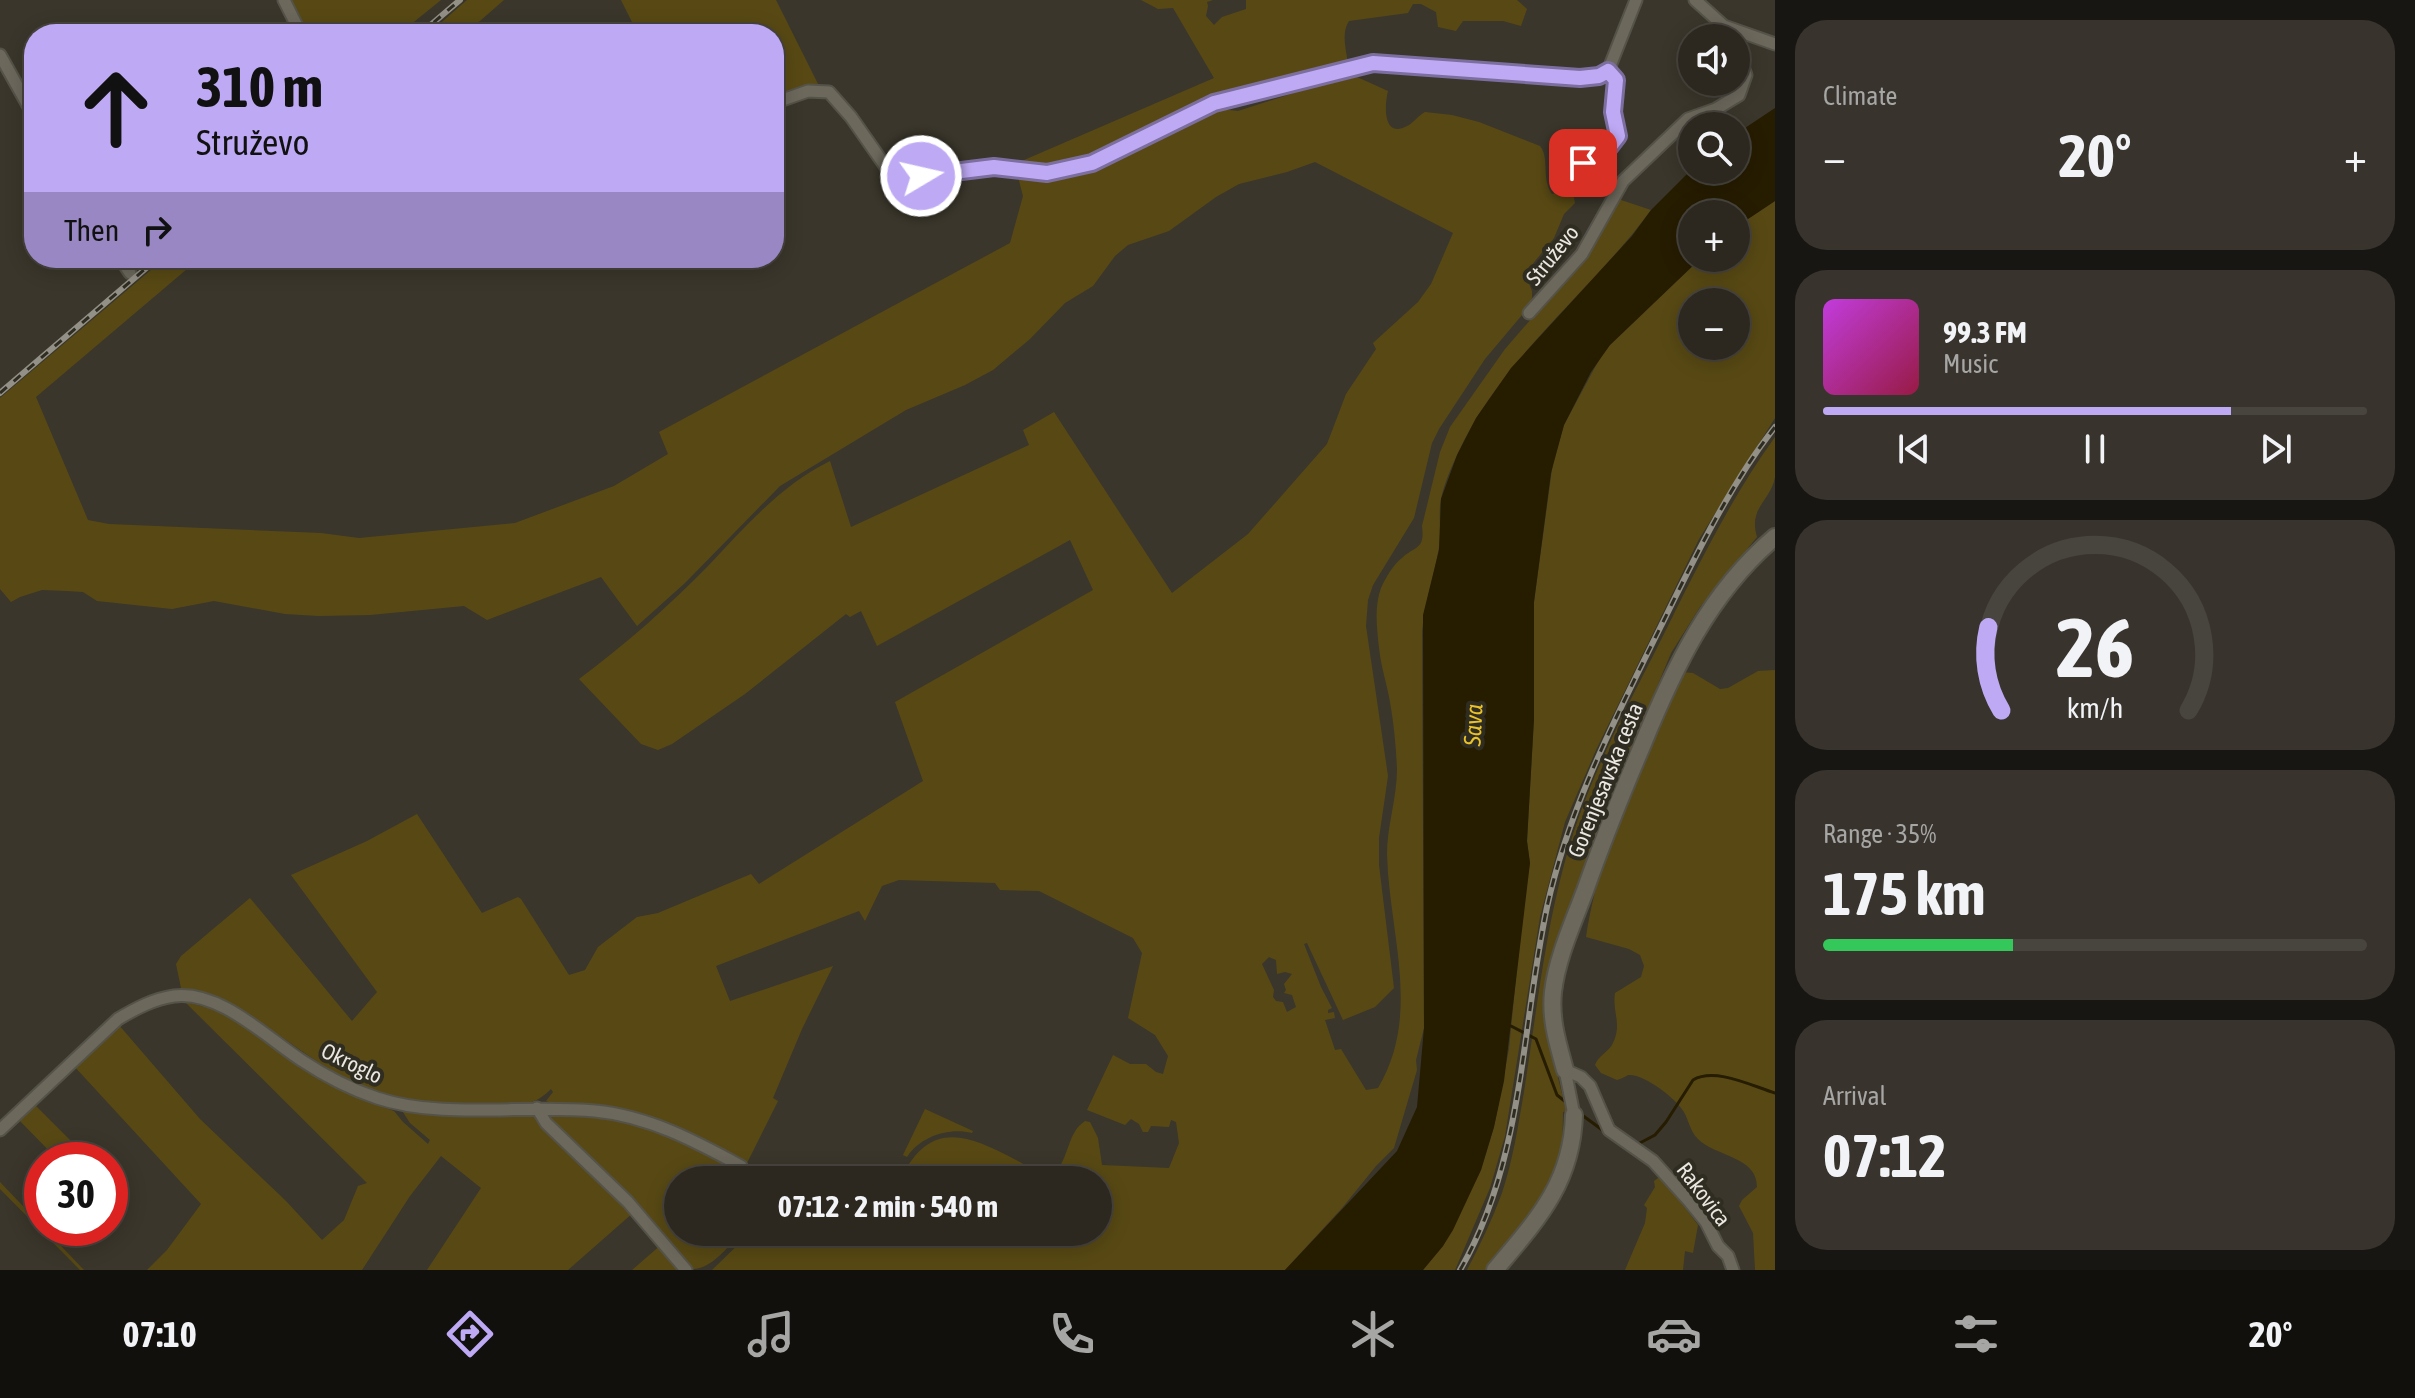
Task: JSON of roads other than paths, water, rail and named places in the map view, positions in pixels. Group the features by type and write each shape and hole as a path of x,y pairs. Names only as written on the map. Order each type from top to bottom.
{"street":[{"path":"284,0 296,24"},
{"path":"784,99 808,91 829,92 851,117 881,163 888,170 903,176 994,167 1047,173 1092,163 1214,103 1373,63 1580,78 1599,76 1608,71 1636,0"},
{"path":"1695,0 1722,24"},
{"path":"1750,35 1775,44"},
{"path":"0,55 24,98"},
{"path":"1583,163 1608,149 1618,136 1613,112 1616,80 1608,71"},
{"name":"Struževo","path":"1529,313 1582,254 1623,181 1688,119 1716,109 1737,96"},
{"path":"127,268 130,273"},
{"name":"Gorenjesavska cesta","path":"1565,1070 1553,1025 1553,989 1571,930 1624,789 1669,680 1702,620 1738,574 1775,537"},
{"name":"Okroglo","path":"0,1130 118,1019 139,1006 176,995 195,997 222,1007 341,1084 398,1105 459,1109 594,1110 632,1117 683,1136 741,1166"},
{"path":"1495,1270 1533,1223 1562,1178 1572,1146 1573,1109 1565,1070"},
{"name":"Rakovica","path":"1565,1070 1581,1077 1590,1086 1609,1130 1653,1161 1689,1201 1728,1256 1733,1270"},
{"path":"537,1108 546,1123 628,1202 686,1270"}],"water":[{"name":"Sava","path":"1775,108 1775,201 1750,218 1750,200 1678,200 1678,272 1686,272 1610,345 1591,372 1564,425 1551,473 1534,602 1534,719 1527,841 1530,863 1504,1081 1481,1170 1453,1230 1423,1270 1285,1270 1397,1151 1417,1107 1424,1028 1423,615 1439,550 1441,499 1457,455 1476,418 1511,368 1678,183 1750,184 1750,125"}],"waterway":[{"path":"1511,1026 1536,1039 1557,1095 1567,1103"},
{"path":"1638,1144 1655,1135 1693,1080 1723,1077 1775,1093"},
{"path":"1582,1115 1624,1146"}],"railway":[{"path":"432,24 460,0"},
{"path":"0,393 146,268"},
{"path":"1460,1270 1481,1228 1509,1139 1547,907 1556,870 1581,798 1611,729 1699,550 1743,473 1775,427"}]}
